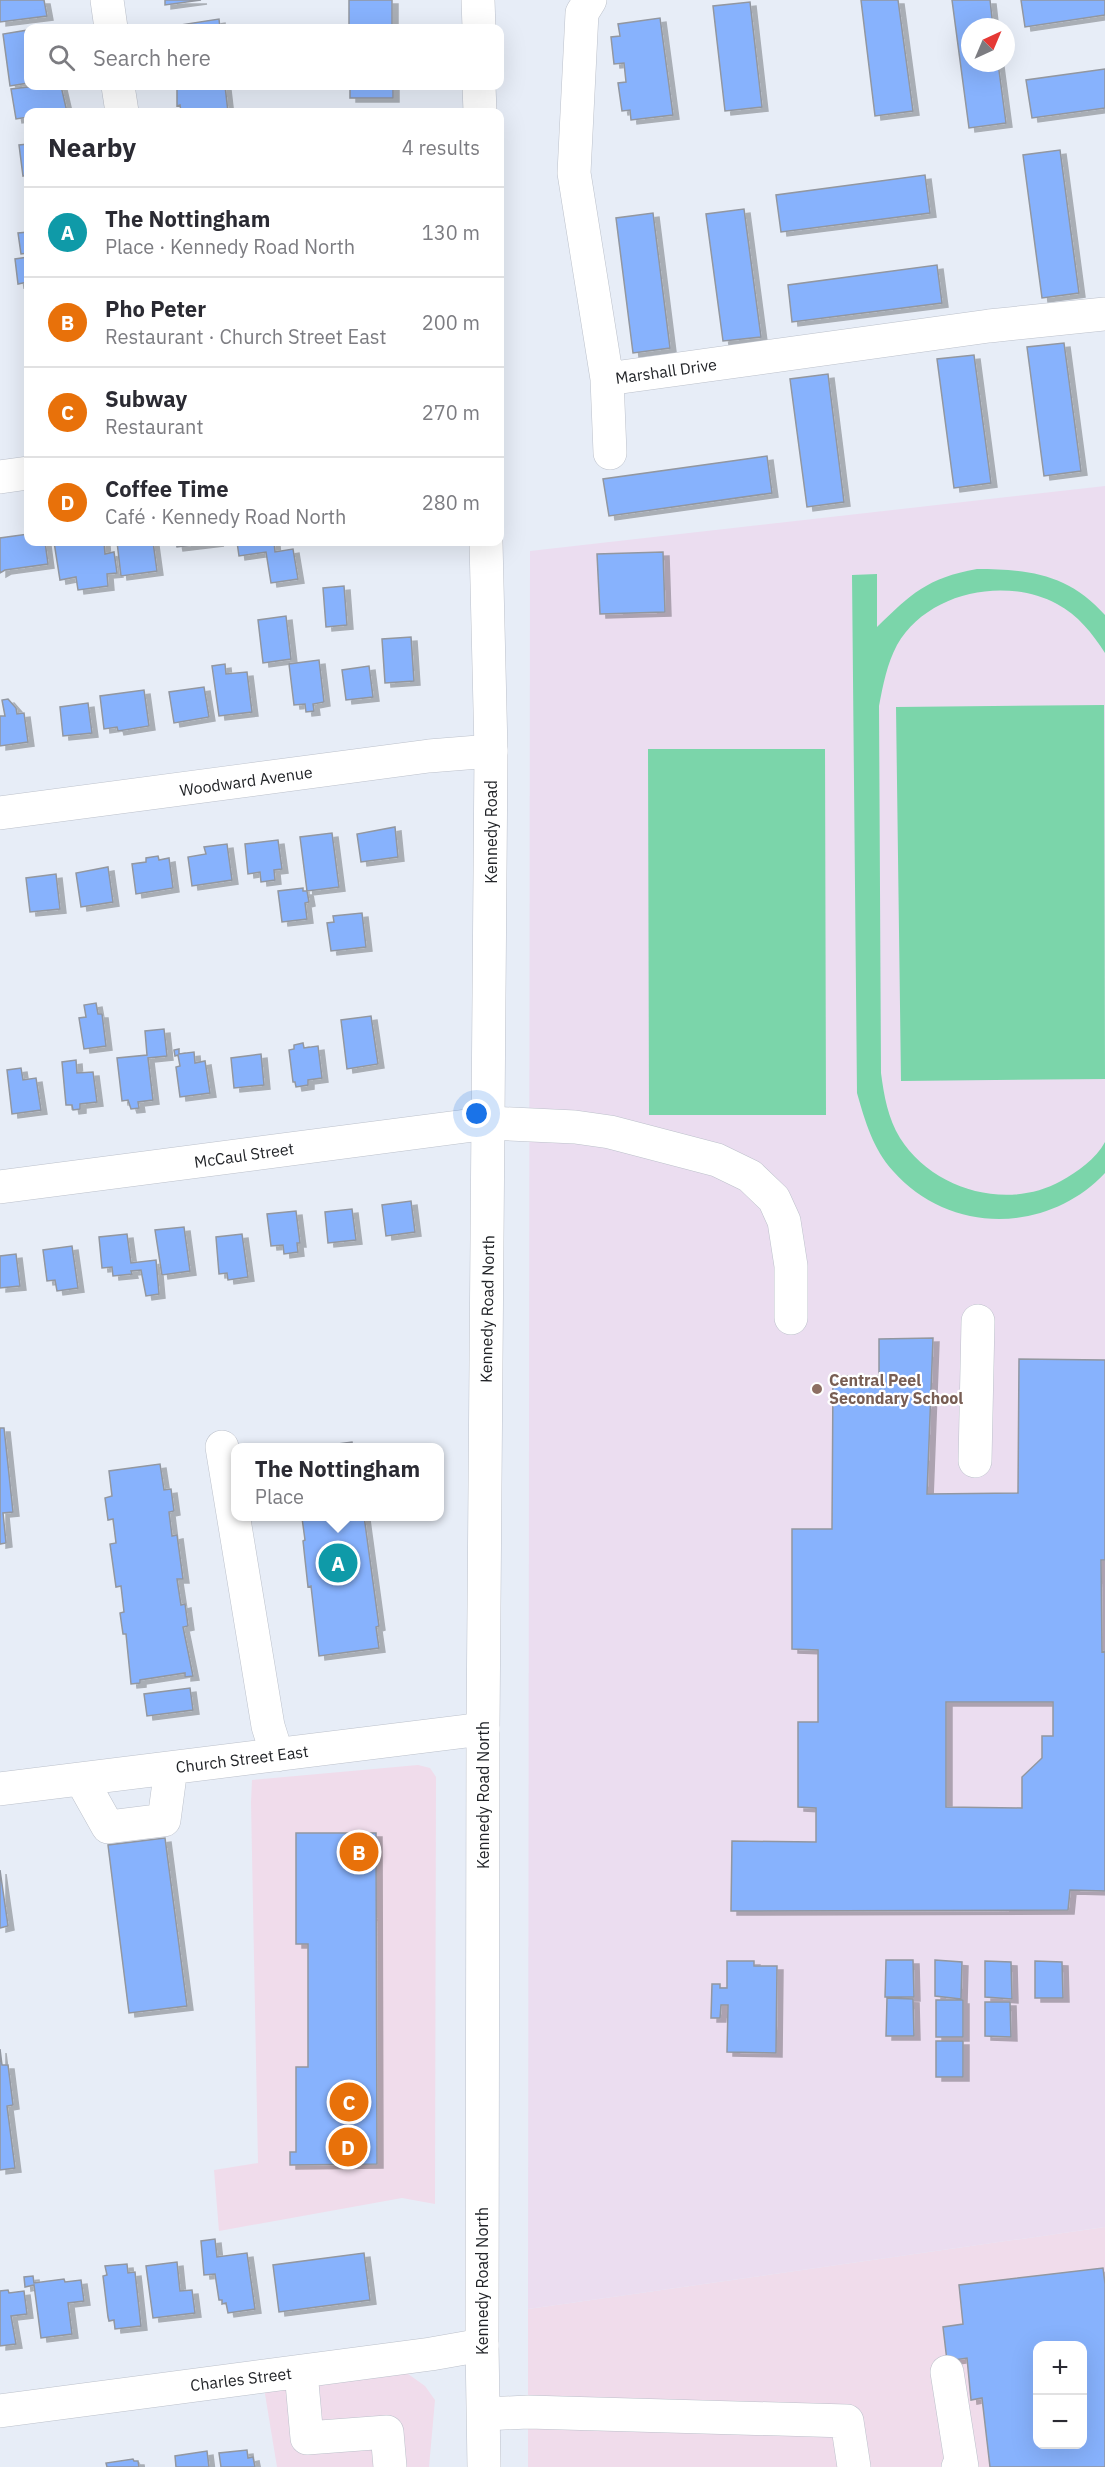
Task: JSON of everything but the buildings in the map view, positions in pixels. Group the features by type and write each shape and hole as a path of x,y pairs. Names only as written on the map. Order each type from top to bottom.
{"street":[{"path":"107,0 110,24"},
{"path":"478,0 479,24"},
{"name":"Marshall Drive","path":"590,0 582,13 574,173 607,379 989,326 1105,314"},
{"path":"119,90 121,108"},
{"path":"479,90 480,108"},
{"path":"607,379 610,453"},
{"path":"0,477 24,474"},
{"name":"Kennedy Road","path":"486,546 491,751 489,1123"},
{"name":"Woodward Avenue","path":"0,813 429,756 491,751"},
{"name":"McCaul Street","path":"0,1187 489,1123 575,1127 610,1132 717,1160 750,1176 774,1199 784,1221 792,1287 791,1318"},
{"name":"Kennedy Road North","path":"484,2467 485,2414 482,2345 483,1730 489,1123"},
{"path":"975,1461 978,1321"},
{"path":"222,1447 231,1502"},
{"path":"234,1521 268,1726 277,1755"},
{"name":"Church Street East","path":"0,1789 483,1730"},
{"path":"81,1779 108,1827 119,1826 164,1820 171,1768"},
{"name":"Charles Street","path":"0,2410 301,2372 482,2345"},
{"path":"301,2372 308,2438 387,2432 390,2467"},
{"path":"947,2372 962,2467 958,2467"},
{"path":"485,2414 528,2412 847,2421 854,2467"}],"shaded area":[{"name":"Central Peel Secondary School","path":"1105,486 1105,2227 528,2309 530,551"},
{"path":"418,1765 430,1768 436,1777 435,2204 402,2198 219,2231 214,2170 258,2163 252,1780"},
{"path":"1105,2227 1105,2467 528,2467 528,2309"},
{"path":"404,2371 425,2386 435,2400 429,2467 277,2467 264,2388"}],"green space":[{"path":"977,569 1013,570 1062,582 1091,601 1105,615 1105,653 1072,613 1036,596 1014,591 991,591 969,594 947,601 927,612 910,627 897,645 888,667 879,706 881,1073 892,1123 914,1156 931,1171 973,1190 995,1194 1018,1194 1040,1190 1061,1181 1080,1169 1105,1142 1105,1173 1082,1193 1056,1207 1028,1216 999,1219 970,1216 942,1207 916,1192 893,1171 880,1153 857,1093 852,575 877,574 877,627 921,589 945,577"},
{"path":"1104,705 1105,1079 901,1081 896,707"},
{"path":"648,749 825,749 826,1115 649,1115"}],"place":[{"name":"Central Peel Secondary School","path":"817,1389"},
{"name":"The Nottingham","path":"338,1563"},
{"name":"Pho Peter","path":"359,1852"},
{"name":"Subway","path":"349,2102"},
{"name":"Coffee Time","path":"348,2147"}]}
